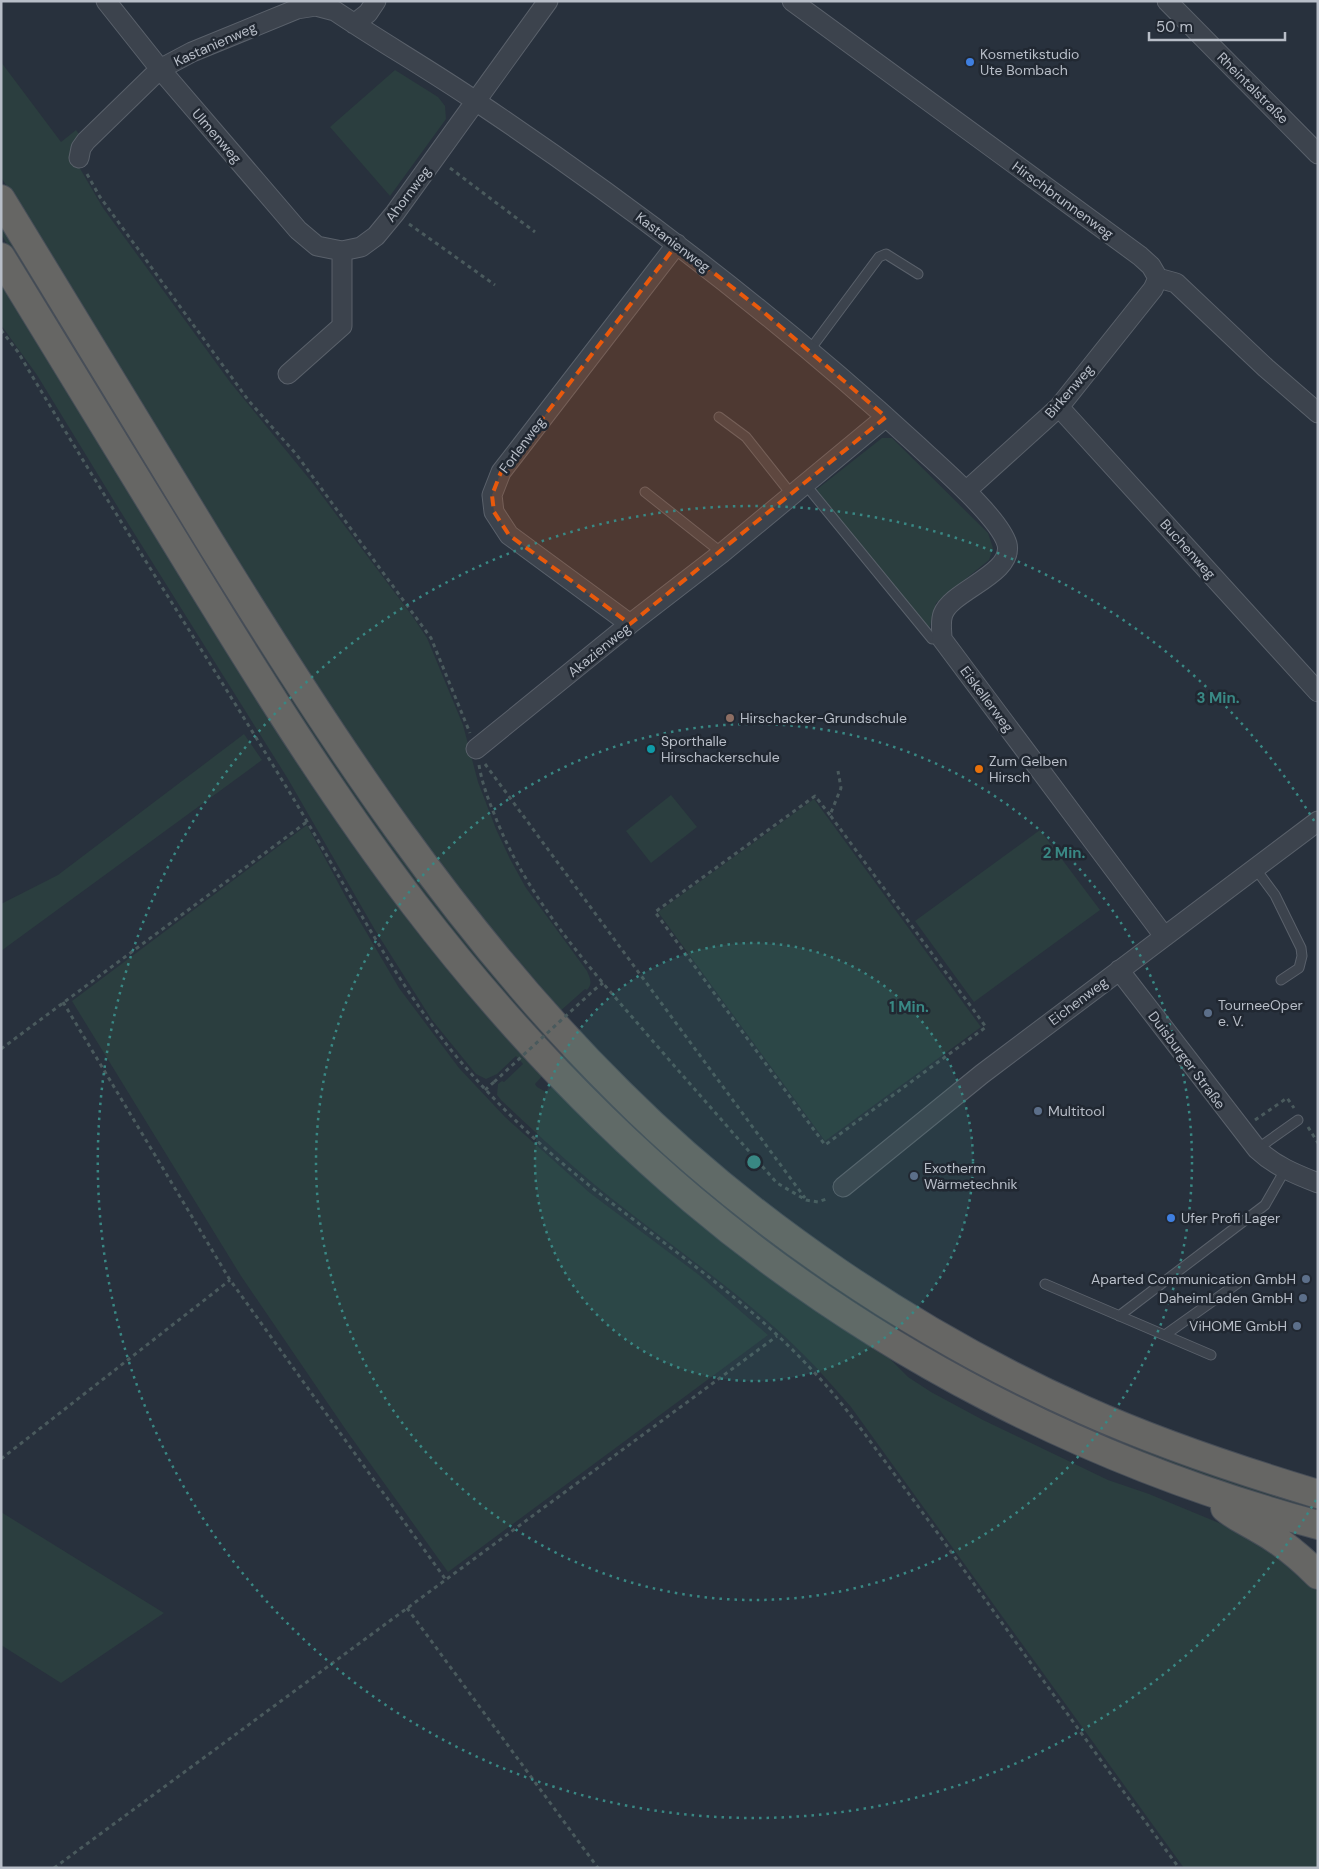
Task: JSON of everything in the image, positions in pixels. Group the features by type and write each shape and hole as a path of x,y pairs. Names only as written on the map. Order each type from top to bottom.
{"highway":[{"path":"1,199 263,628 309,701 374,795 434,880 491,951 539,1008 622,1096 702,1168 767,1221 887,1303 963,1349 1030,1384 1140,1433 1239,1470 1318,1494"},
{"path":"1,257 234,638 341,802 414,903 479,984 551,1064 605,1120 694,1200 746,1242 852,1317 918,1358 1021,1414 1074,1438 1210,1493 1318,1525"},
{"path":"1210,1493 1236,1518 1258,1528 1281,1543 1304,1560 1318,1575"}],"street":[{"name":"Ulmenweg","path":"106,1 160,69 298,230 317,246 342,251"},
{"path":"354,24 368,13 376,1"},
{"name":"Ahornweg","path":"342,251 360,246 376,236 395,213 548,1"},
{"name":"Hirschbrunnenweg","path":"792,1 1140,256 1151,266 1158,278 1176,283 1266,368 1318,413"},
{"name":"Rheintalstraße","path":"1167,1 1318,154"},
{"name":"Kastanienweg","path":"79,158 81,148 86,141 160,69 192,52 297,9 316,6 335,11 475,100 677,244 760,309 886,417 966,491"},
{"name":"Forlenweg","path":"630,624 509,535 494,512 492,495 501,472 677,244"},
{"path":"288,374 342,326 342,251"},
{"name":"Birkenweg","path":"966,491 1059,406 1153,289 1158,278"},
{"name":"Buchenweg","path":"1059,406 1318,692"},
{"name":"Akazienweg","path":"480,755 630,624 722,552 886,417"},
{"path":"942,639 943,615 949,604 995,571 1003,561 1008,548 1003,533 966,491"},
{"name":"Eiskellerweg","path":"942,639 1164,936"},
{"name":"Eichenweg","path":"843,1186 982,1074 1318,821"},
{"name":"Duisburger Straße","path":"1119,970 1257,1149 1269,1160 1285,1170 1318,1183"}],"lane":[{"path":"809,351 879,258 886,254 918,274"},
{"path":"719,416 746,437 798,490 932,639 942,639"},
{"path":"645,492 722,552"},
{"path":"1254,868 1275,895 1301,948 1302,956 1299,968 1281,980"},
{"path":"1257,1149 1298,1120"},
{"path":"1119,1316 1265,1205 1285,1170"},
{"path":"1165,1335 1238,1283"},
{"path":"1046,1284 1211,1355"}],"path":[{"path":"436,157 536,232"},
{"path":"79,158 100,197 227,371 249,401 296,454 431,638 480,755 806,1200"},
{"path":"395,213 495,285"},
{"path":"830,815 841,788 838,771"},
{"path":"482,783 503,836 529,884 560,930 602,983 778,1183 806,1200 818,1202 830,1198 843,1186"},
{"path":"815,796 830,815 986,1027 824,1145 655,912 815,796"},
{"path":"1,1049 308,820"},
{"path":"485,1090 602,983"},
{"path":"63,1002 230,1280 446,1580"},
{"path":"1,1459 230,1280"},
{"path":"54,1868 777,1336"},
{"path":"407,1608 598,1868"}],"highlighted area":[{"path":"677,244 760,309 886,417 630,624 509,535 494,512 492,495 501,472"}],"shaded area":[{"path":"1,62 61,142 76,130 83,140 78,165 103,208 230,382 311,481 427,638 463,725 478,782 510,859 526,888 589,976 589,988 585,989 558,1013 463,898 329,710 1,177"},
{"path":"395,70 438,97 445,106 446,119 390,196 330,127"},
{"path":"1,222 406,862 826,1277 1318,1507 1318,1512 1200,1476 1088,1430 1017,1398 944,1358 829,1286 759,1237 683,1176 617,1116 533,1028 450,930 341,782 163,501 1,234"},
{"path":"1,284 53,365 544,1074 535,1084 537,1087 546,1092 554,1085 883,1352 908,1377 931,1392 983,1420 1108,1480 1149,1494 1236,1530 1266,1546 1318,1592 1318,1868 1184,1868 851,1407 828,1381 805,1356 759,1314 711,1274 597,1187 501,1100 497,1095 498,1084 502,1081 504,1082 523,1064 516,1056 497,1074 486,1079 476,1074 432,1020 375,930 288,779 37,375 1,325"},
{"path":"882,438 892,438 988,533 993,548 989,560 936,603 929,630 816,490"},
{"path":"244,734 262,760 1,951 1,904 58,875"},
{"path":"671,795 697,827 651,863 626,831"},
{"path":"814,799 981,1027 825,1141 658,912"},
{"path":"307,825 348,901 399,988 459,1068 505,1117 590,1193 699,1275 768,1335 448,1572 346,1430 241,1276 72,1001"},
{"path":"1040,830 1100,910 974,1002 915,921"},
{"path":"1,1512 164,1613 61,1683 1,1645"}],"place":[{"name":"Kosmetikstudio Ute Bombach","path":"970,62"},
{"name":"Hirschacker-Grundschule","path":"730,718"},
{"name":"Sporthalle Hirschackerschule","path":"651,749"},
{"name":"Zum Gelben Hirsch","path":"979,769"},
{"name":"TourneeOper e. V.","path":"1208,1013"},
{"name":"Multitool","path":"1038,1111"},
{"name":"Exotherm Wärmetechnik","path":"914,1176"},
{"name":"Ufer Profi Lager","path":"1171,1218"},
{"name":"Aparted Communication GmbH","path":"1306,1279"},
{"name":"DaheimLaden GmbH","path":"1303,1298"},
{"name":"ViHOME GmbH","path":"1297,1326"}]}
